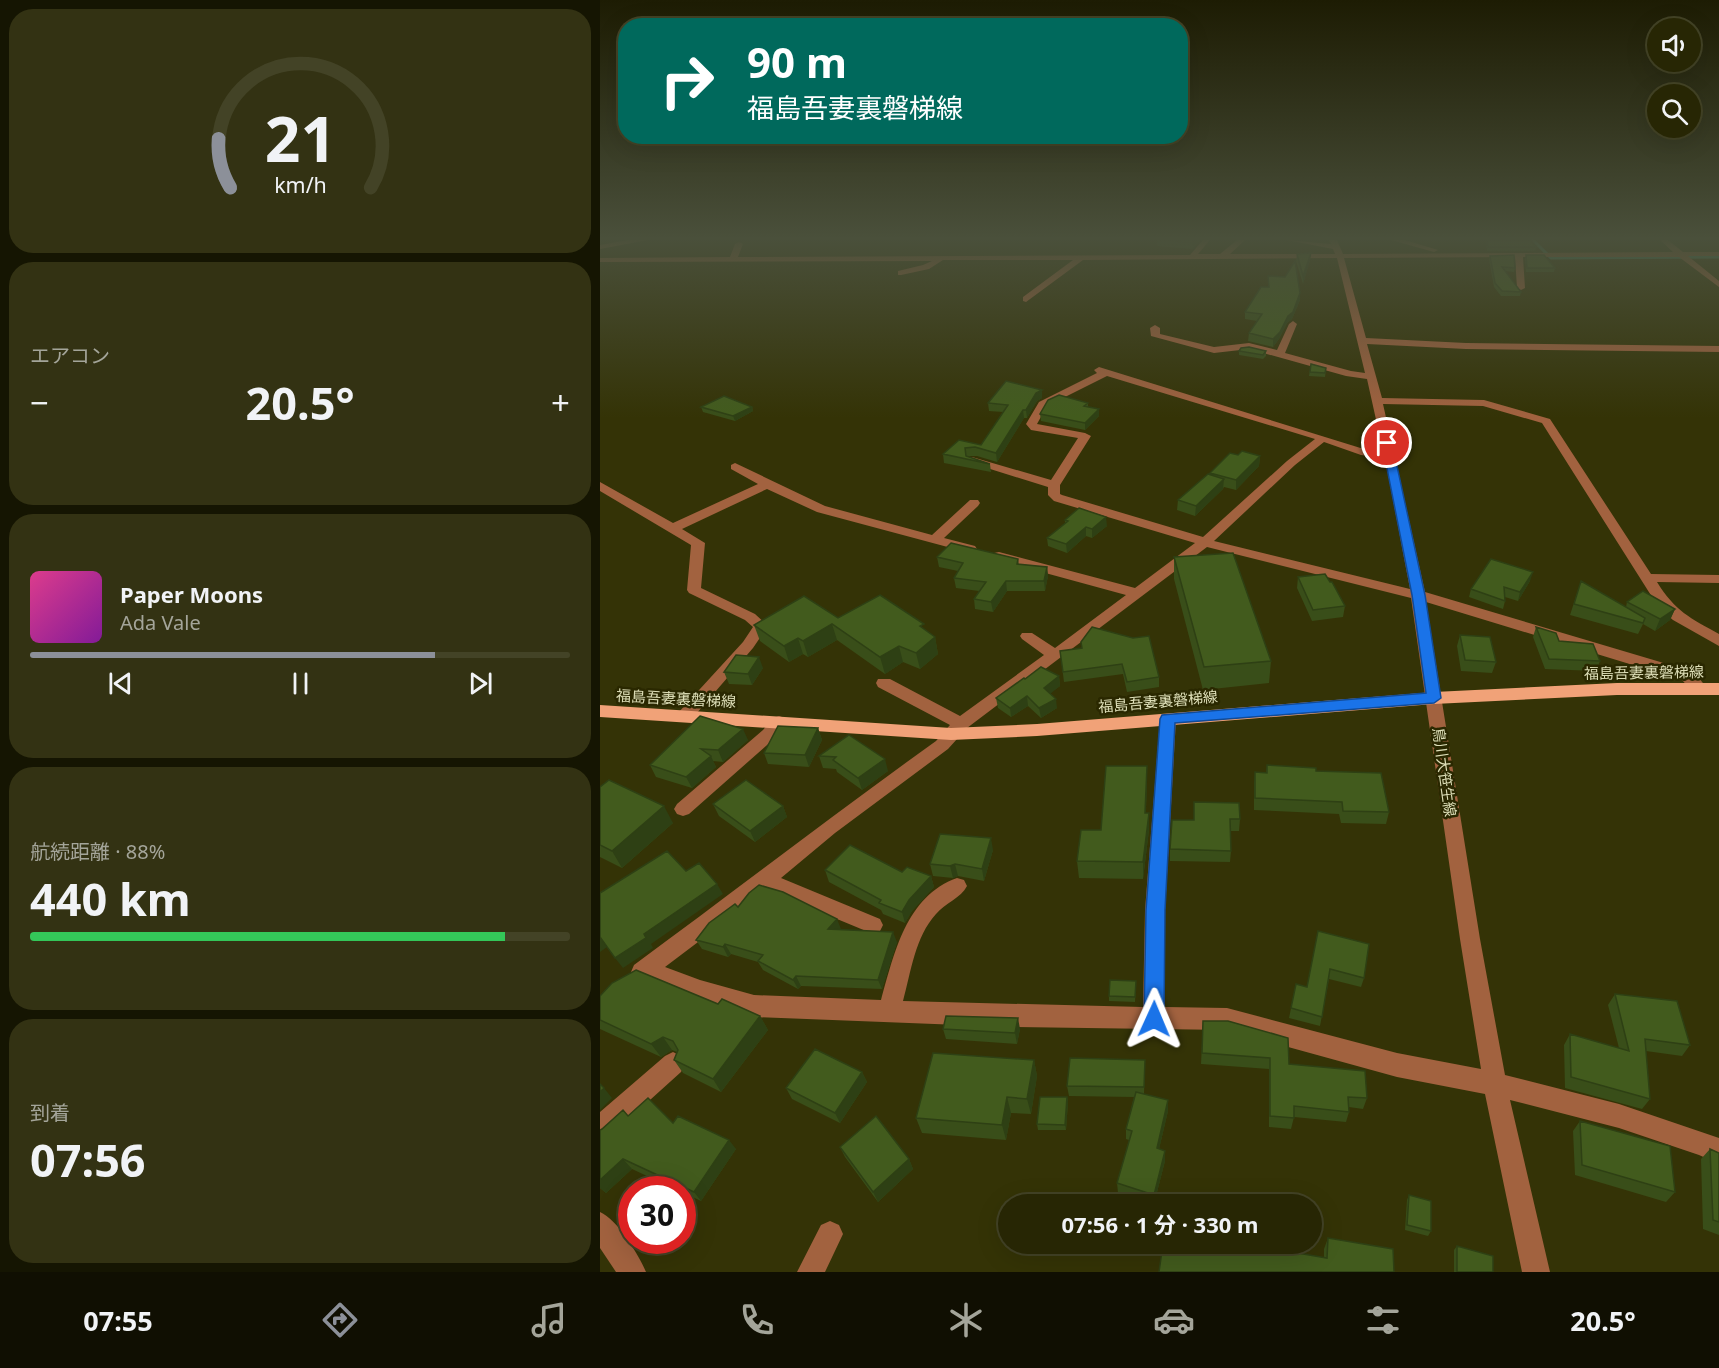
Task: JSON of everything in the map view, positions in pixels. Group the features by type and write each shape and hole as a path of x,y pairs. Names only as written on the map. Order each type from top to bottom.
{"main road":[{"name":"福島吾妻裏磐梯線","path":"600,711 779,722 1037,730 1434,698 1719,689"}],"street":[{"name":"鳥川大笹生線","path":"1350,299 1390,455 1419,595 1470,939 1496,1084 1536,1272"},
{"path":"1280,353 1293,324"},
{"path":"1155,328 1156,336 1214,350 1244,346 1280,353 1350,374 1370,376"},
{"path":"1361,341 1466,346 1719,349"},
{"path":"1390,455 1365,453 1323,438 1102,371 1043,404 1031,424 1035,428 1085,436 1054,485 1054,495 1058,498 1224,549 1419,595 1670,669 1688,676 1699,688"},
{"path":"1377,401 1484,403 1546,421 1669,611 1719,641"},
{"path":"623,982 647,969 765,880 828,828 942,746 956,729 1205,542 1290,463 1323,438"},
{"path":"972,460 1054,485"},
{"path":"735,467 767,485 822,509 1136,593"},
{"path":"673,528 767,485"},
{"path":"600,486 698,543 694,590 750,617 761,626 748,645 684,717"},
{"path":"935,539 974,503"},
{"path":"1646,578 1719,579"},
{"path":"1027,636 1055,655"},
{"path":"884,683 956,729"},
{"path":"1154,1019 1155,910 1168,719"},
{"path":"683,809 769,734 779,722"},
{"path":"765,880 873,924"},
{"path":"889,1012 909,941 917,925 934,902 947,890 957,886"},
{"path":"647,969 671,981 723,999 754,1006 889,1012 1227,1019 1397,1065 1496,1084 1619,1116 1705,1144 1719,1152"},
{"path":"600,1128 673,1064"},
{"path":"600,1224 632,1272"},
{"path":"811,1272 830,1234"}],"building":[{"path":"1253,299 1298,299 1293,312 1273,339 1249,333 1262,314 1245,312"},
{"path":"1249,347 1266,351 1263,355 1239,351 1241,348"},
{"path":"1311,364 1326,368 1325,373 1310,372"},
{"path":"1006,381 1042,390 1036,393 1026,410 1023,410 996,453 975,447 965,448 966,456 990,464 943,454 959,440 981,445 1008,405 988,403"},
{"path":"1059,395 1088,403 1084,406 1099,409 1085,423 1040,414 1048,400"},
{"path":"724,396 752,407 733,416 701,407"},
{"path":"1242,451 1260,456 1236,480 1210,473 1230,453 1238,455"},
{"path":"1208,474 1224,479 1196,506 1178,500"},
{"path":"1079,508 1106,517 1092,529 1086,527 1066,544 1047,538 1068,521 1065,520"},
{"path":"951,543 1018,559 1017,564 1047,567 1044,581 1006,581 991,602 974,599 986,582 954,578 963,563 937,557"},
{"path":"1233,553 1271,661 1204,667 1174,557"},
{"path":"1491,559 1533,572 1520,592 1504,587 1505,601 1471,589"},
{"path":"1325,574 1345,606 1313,610 1298,577"},
{"path":"1581,581 1645,618 1643,623 1574,604"},
{"path":"1643,591 1675,609 1660,619 1627,602"},
{"path":"880,595 924,624 920,626 935,637 916,653 899,646 880,657 832,624 803,641 798,638 784,646 754,625 804,596 838,618"},
{"path":"1092,627 1133,638 1149,636 1159,677 1127,682 1122,664 1063,672 1060,651 1082,648 1081,642"},
{"path":"1536,627 1556,633 1559,641 1593,644 1600,661 1549,659"},
{"path":"1460,635 1490,637 1496,662 1465,660"},
{"path":"736,655 759,657 748,674 724,672"},
{"path":"1041,667 1059,676 1044,688 1056,699 1039,708 1027,696 1010,708 996,698 1025,679"},
{"path":"700,716 743,729 718,750 701,749 711,756 686,777 650,765"},
{"path":"778,726 818,728 805,755 764,753"},
{"path":"849,735 885,759 858,778 833,760 836,757 819,756"},
{"path":"1267,765 1316,768 1316,771 1381,773 1389,812 1343,811 1342,802 1255,798 1255,772 1267,773"},
{"path":"1106,766 1147,766 1145,813 1149,813 1143,862 1077,861 1081,830 1101,830"},
{"path":"609,780 664,806 612,851 600,845 600,787"},
{"path":"746,780 783,806 750,831 713,804"},
{"path":"1194,802 1239,803 1240,819 1230,819 1231,851 1170,849 1172,820 1194,820"},
{"path":"940,834 991,838 982,869 955,864 950,866 930,864"},
{"path":"850,845 902,872 907,867 931,876 909,900 902,912 879,903 881,900 825,870"},
{"path":"667,851 686,871 699,863 717,884 644,934 646,938 615,958 600,937 600,893"},
{"path":"759,885 783,892 837,919 828,929 893,932 878,980 796,976 793,980 758,961 763,955 725,944 723,947 696,940 709,923 735,904 738,907"},
{"path":"1318,931 1369,944 1364,978 1330,969 1322,1017 1291,1008 1296,984 1307,987"},
{"path":"636,970 718,1004 722,999 760,1016 713,1079 674,1060 678,1050 673,1041 663,1037 651,1044 600,1020 600,996 612,983"},
{"path":"1110,980 1136,981 1135,997 1109,996"},
{"path":"1615,994 1677,1001 1690,1045 1645,1039 1650,1099 1571,1077 1570,1034 1629,1051"},
{"path":"946,1016 1018,1018 1015,1033 943,1029"},
{"path":"1203,1021 1228,1021 1288,1038 1289,1064 1365,1071 1367,1098 1348,1097 1349,1112 1294,1106 1294,1118 1270,1116 1270,1058 1202,1053"},
{"path":"815,1049 862,1072 835,1113 786,1088"},
{"path":"933,1053 1034,1060 1027,1099 1007,1097 1002,1125 916,1118"},
{"path":"1070,1058 1145,1060 1144,1087 1067,1086"},
{"path":"1136,1092 1168,1100 1157,1148 1165,1151 1154,1194 1117,1183 1132,1131 1126,1129"},
{"path":"1040,1097 1067,1097 1065,1125 1037,1124"},
{"path":"648,1098 673,1123 678,1116 729,1140 696,1189 696,1176 660,1176 623,1159 600,1180 600,1130 623,1110 628,1116"},
{"path":"876,1116 909,1159 873,1192 840,1147"},
{"path":"1580,1121 1670,1146 1675,1192 1582,1165"},
{"path":"1710,1149 1719,1153 1719,1222 1713,1220"},
{"path":"1409,1195 1431,1201 1431,1231 1407,1225"},
{"path":"1328,1238 1393,1249 1394,1272 1159,1272 1162,1254 1304,1254 1327,1258"},
{"path":"1457,1246 1493,1256 1493,1272 1457,1272"}],"route":[{"path":"1154,1019 1155,910 1168,719 1434,698 1419,595 1387,443"}]}
